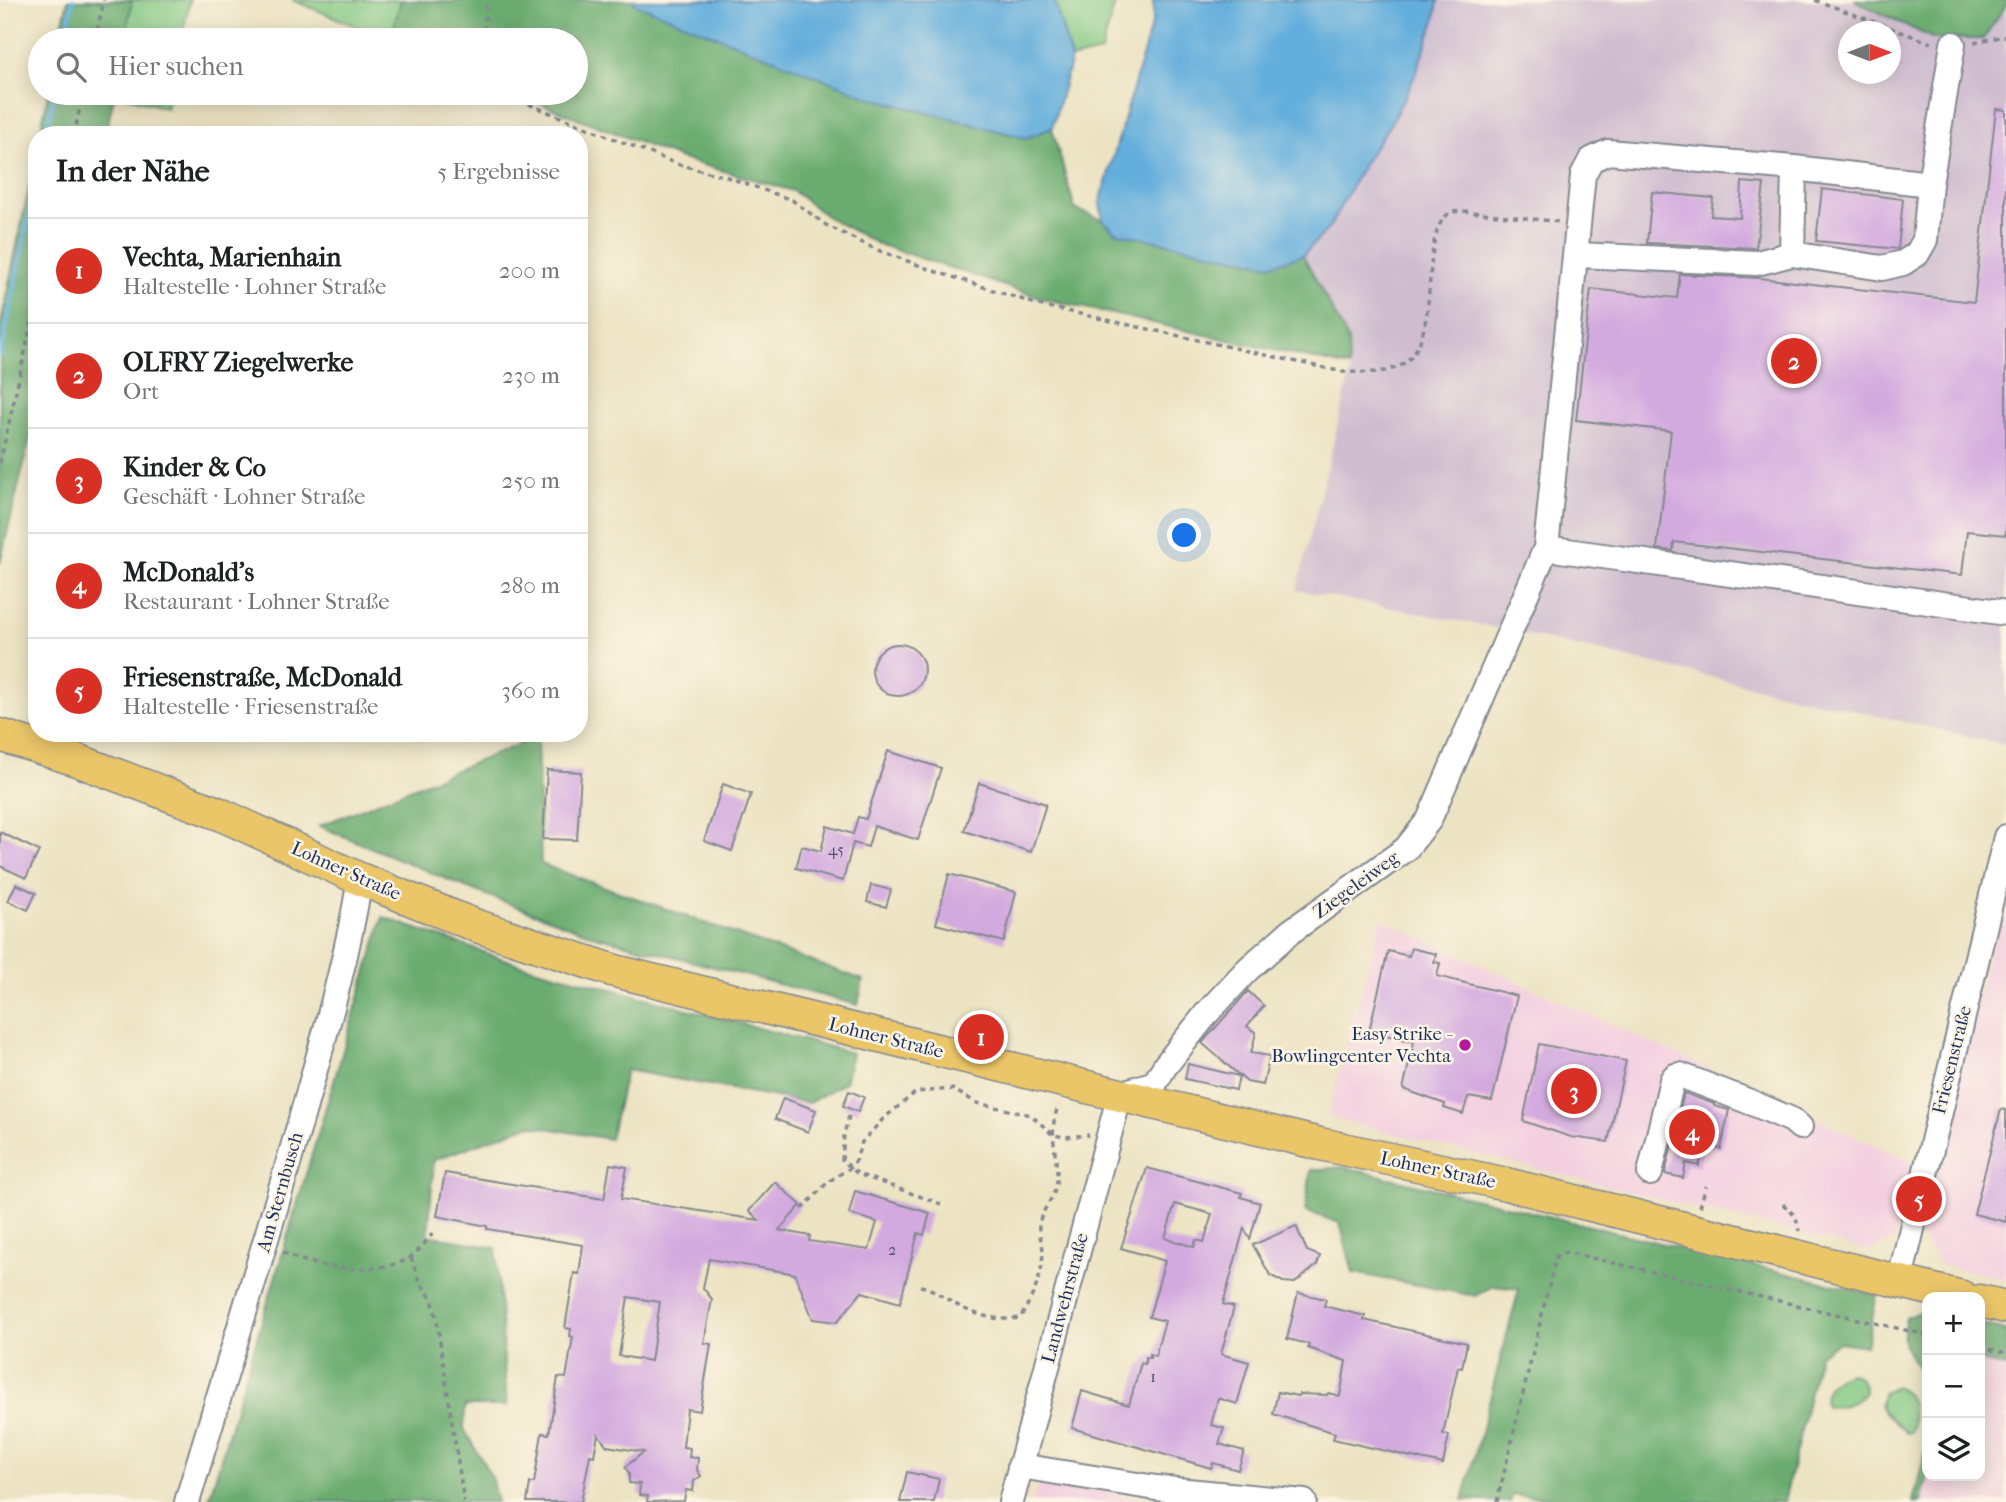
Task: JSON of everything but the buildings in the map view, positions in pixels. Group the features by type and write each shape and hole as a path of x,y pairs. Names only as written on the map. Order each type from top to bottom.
{"main road":[{"name":"Lohner Straße","path":"0,736 74,759 220,814 360,879 477,926 615,971 1069,1084 1120,1094 1320,1144 1506,1184 1940,1292"},
{"path":"1985,1302 2006,1307"}],"street":[{"path":"1577,254 1757,263 1791,254 1882,268 1903,264 1917,254 1925,240 1930,184 1953,44"},
{"name":"Ziegeleiweg","path":"1120,1094 1155,1083 1165,1066 1207,1013 1247,970 1290,932 1406,849 1429,820 1546,548 1583,175 1591,160 1608,152 1794,168 1930,184"},
{"path":"1791,254 1794,168"},
{"path":"1546,548 2006,612"},
{"name":"Friesenstraße","path":"1899,1283 2006,837"},
{"name":"Am Sternbusch","path":"187,1502 266,1243 351,939 360,879"},
{"path":"1650,1173 1675,1076 1688,1078 1740,1099 1748,1108 1791,1127 1800,1127"},
{"name":"Landwehrstraße","path":"1011,1502 1120,1094"},
{"path":"1020,1466 1156,1488 1304,1502"}],"path":[{"path":"98,28 104,0"},
{"path":"484,28 487,0"},
{"path":"1815,0 1930,43 1986,41 2006,36"},
{"path":"76,126 80,105"},
{"path":"531,105 583,126"},
{"path":"588,128 677,164 727,177 792,200 826,225 875,249 1038,305 1343,372 1378,372 1402,365 1415,351 1424,332 1434,243 1444,219 1452,212 1578,224"},
{"path":"0,463 28,338"},
{"path":"920,1286 932,1288 949,1301 974,1314 1010,1320 1020,1318 1037,1289 1043,1250 1038,1228 1055,1194 1057,1178 1053,1135 1055,1112 1069,1084"},
{"path":"802,1209 828,1182 854,1165 862,1142 883,1119 916,1092 952,1089 977,1103 1031,1115 1053,1135 1087,1135 1107,1140"},
{"path":"849,1116 844,1134 842,1160 849,1168 858,1174 941,1204"},
{"path":"1699,1213 1706,1186"},
{"path":"1783,1203 1796,1217 1800,1237"},
{"path":"266,1243 293,1257 341,1268 384,1268 411,1257 435,1231"},
{"path":"1497,1502 1556,1256 1566,1252 1922,1334"},
{"path":"411,1257 419,1281 432,1300 436,1315 464,1502"},
{"path":"1985,1348 2006,1353"},
{"path":"1781,1502 1794,1501"}],"shaded area":[{"path":"1438,0 1854,0 2001,10 2006,5 2006,745 1502,629 1297,590 1350,374 1348,340 1303,255 1329,228 1413,80 1435,20"},
{"path":"2006,886 2006,1280 1941,1264 1918,1233"},
{"path":"1381,919 1911,1162 1895,1239 1871,1251 1327,1117"},
{"path":"1985,1362 2006,1367 2006,1502 1921,1502 1927,1481 1985,1481"},
{"path":"1052,1482 1163,1502 1031,1502 1039,1487"}],"green space":[{"path":"68,0 132,0 127,28 62,28"},
{"path":"132,0 190,0 184,28 127,28"},
{"path":"292,0 401,0 393,28 361,28"},
{"path":"401,0 633,0 634,3 872,98 1026,138 1052,128 1075,209 1103,220 1115,232 1270,265 1303,255 1348,340 1349,367 1041,298 878,244 829,218 793,191 679,158 544,105 588,105 588,28 394,28"},
{"path":"1054,0 1116,0 1101,52 1071,59"},
{"path":"1854,0 2006,0 2006,5 1983,39 1934,39"},
{"path":"46,105 112,105 107,126 42,126"},
{"path":"28,192 28,446 0,563 0,327"},
{"path":"525,742 537,742 541,864 863,980 858,1005 592,935 473,890 319,826"},
{"path":"383,917 518,964 852,1053 845,1082 809,1103 626,1070 610,1139 529,1125 434,1160 428,1235 496,1248 507,1406 465,1406 464,1429 491,1476 497,1502 208,1502"},
{"path":"1344,1167 1877,1295 1866,1346 1840,1342 1819,1354 1784,1502 1610,1502 1512,1495 1510,1502 1463,1500 1519,1289 1494,1286 1475,1296 1353,1273 1340,1223 1305,1211 1311,1170"},
{"path":"1922,1310 1922,1375 1905,1347 1906,1318"},
{"path":"1985,1325 2006,1331 2006,1367 1985,1362"},
{"path":"1851,1373 1861,1381 1865,1392 1862,1396 1847,1404 1825,1406 1827,1388 1840,1377"},
{"path":"1895,1386 1907,1393 1912,1404 1912,1432 1907,1433 1880,1405 1884,1392"},
{"path":"1922,1465 1922,1481 1927,1481 1921,1502 1913,1502"}],"water":[{"path":"633,0 1054,0 1071,59 1052,128 1026,138 872,98 633,3"},
{"path":"1153,0 1438,0 1435,20 1413,80 1391,123 1365,161 1329,228 1303,255 1270,265 1115,232 1103,220 1100,203 1153,19"}],"waterway":[{"path":"67,28 73,0"},
{"path":"48,126 52,105"},
{"path":"0,355 28,220"}],"place":[{"name":"OLFRY Ziegelwerke","path":"1794,361"},
{"name":"Vechta, Marienhain","path":"981,1037"},
{"name":"Easy Strike - Bowlingcenter Vechta","path":"1465,1045"},
{"name":"Kinder & Co","path":"1574,1091"},
{"name":"McDonald's","path":"1692,1132"},
{"name":"Friesenstraße, McDonald","path":"1919,1199"}]}
